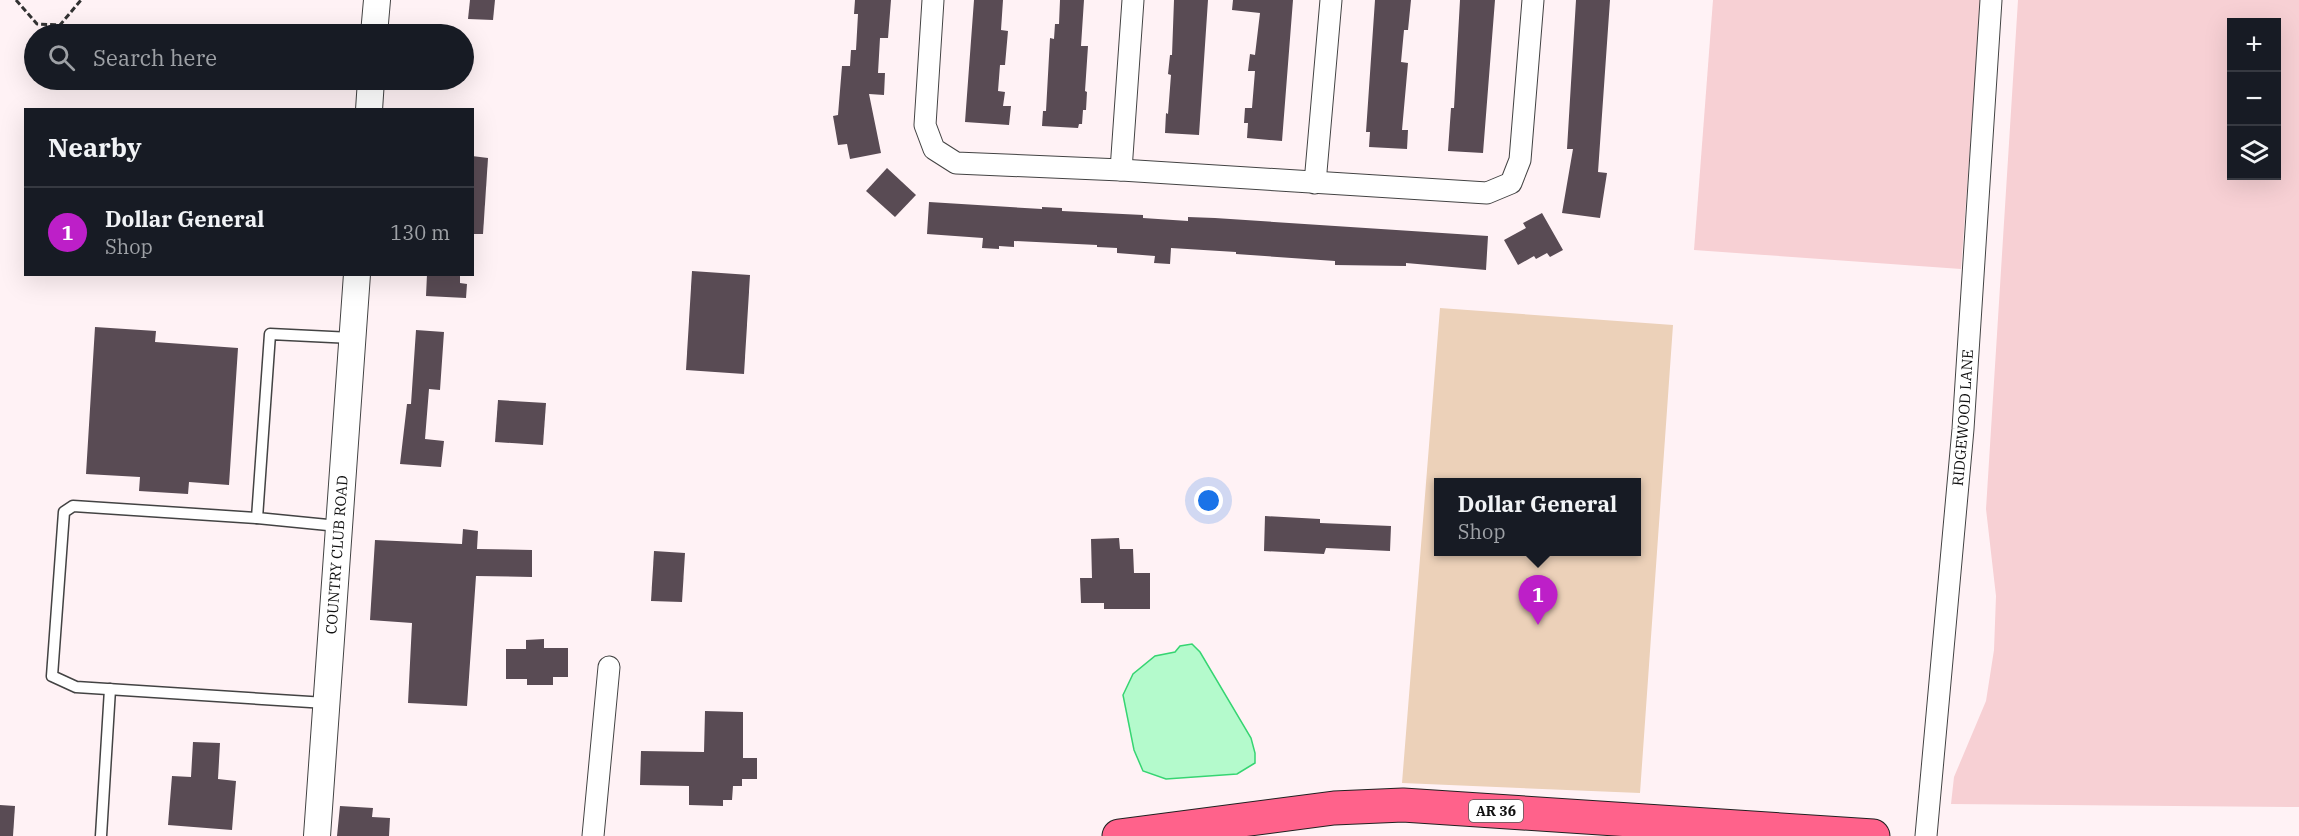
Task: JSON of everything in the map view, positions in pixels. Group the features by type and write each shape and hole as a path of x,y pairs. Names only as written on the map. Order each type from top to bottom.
{"main road":[{"name":"AR 36","path":"1119,836 1158,833 1334,808 1403,805 1874,836"}],"street":[{"path":"375,24 377,0"},
{"path":"933,0 925,125 934,149 956,163 1121,170 1487,193 1511,183 1520,160 1533,0"},
{"path":"1121,170 1133,0"},
{"path":"1315,183 1331,0"},
{"name":"RIDGEWOOD LANE","path":"1926,836 1963,429 1991,0"},
{"path":"369,108 370,90"},
{"name":"COUNTRY CLUB ROAD","path":"316,836 357,276"},
{"path":"593,836 609,667"}],"lane":[{"path":"257,518 270,334 352,338"},
{"path":"326,703 75,687 52,676 64,512 73,506 257,518 339,526"},
{"path":"101,836 110,689"}],"path":[{"path":"16,0 37,24"},
{"path":"61,24 81,0"}],"shaded area":[{"path":"1713,0 1981,0 1961,269 1694,250"},
{"path":"2018,0 2299,0 2299,807 1951,804 1954,777 1986,701 1994,650 1996,596 1986,509"},
{"path":"1440,308 1673,325 1640,793 1402,783"},
{"path":"1192,644 1200,652 1251,738 1255,763 1237,774 1166,779 1143,771 1134,750 1123,695 1133,674 1155,656 1175,652 1180,646"}],"building":[{"path":"470,0 495,0 493,20 468,19"},
{"path":"855,0 891,0 888,38 880,38 878,73 885,73 884,95 869,94 881,153 850,159 847,144 838,145 833,116 838,115 842,66 850,66 851,50 856,50 858,14 854,14"},
{"path":"974,0 1003,0 1001,30 1008,31 1005,65 1000,65 998,91 1005,92 1003,106 1011,106 1009,125 965,122"},
{"path":"1060,0 1084,0 1081,46 1088,46 1085,91 1087,92 1086,110 1083,110 1082,124 1079,124 1078,128 1042,126 1043,111 1046,111 1050,38 1054,39 1055,24 1059,24"},
{"path":"1174,0 1208,0 1199,135 1165,133 1171,75 1168,74 1170,55 1172,55"},
{"path":"1233,0 1293,0 1282,141 1247,138 1248,123 1244,123 1245,108 1252,108 1255,71 1248,71 1250,54 1255,55 1260,13 1232,10"},
{"path":"1375,0 1411,0 1408,30 1404,30 1401,62 1408,63 1402,130 1408,130 1407,149 1369,147 1370,132 1366,132"},
{"path":"1460,0 1495,0 1483,153 1448,151 1451,108 1454,108"},
{"path":"1576,0 1610,0 1598,172 1607,173 1600,218 1562,213 1573,149 1567,149"},
{"path":"474,156 488,158 483,234 474,234"},
{"path":"887,168 916,195 895,217 866,191"},
{"path":"929,202 1042,209 1042,207 1062,208 1062,211 1143,215 1143,218 1188,221 1188,217 1215,218 1488,236 1486,270 1406,263 1406,266 1335,265 1335,261 1171,248 1170,264 1154,263 1155,256 1117,253 1117,248 1097,247 1097,245 1014,241 1014,247 982,248 983,238 927,234"},
{"path":"1542,213 1563,250 1550,257 1547,253 1536,259 1534,256 1518,265 1504,240 1526,228 1523,223"},
{"path":"692,271 750,275 744,374 686,370"},
{"path":"427,276 460,276 460,283 467,284 466,298 426,296"},
{"path":"95,327 156,331 155,342 238,348 229,485 189,482 188,494 139,491 140,477 86,474"},
{"path":"416,330 444,332 440,390 429,389 425,439 444,441 441,467 400,464 407,404 411,404"},
{"path":"498,400 546,403 543,445 495,442"},
{"path":"1265,516 1320,519 1320,523 1391,526 1390,551 1326,548 1324,554 1264,551"},
{"path":"463,529 478,531 477,549 532,550 532,577 476,576 467,706 408,703 412,623 370,620 375,540 462,544"},
{"path":"1119,538 1120,549 1133,549 1134,573 1150,573 1150,609 1104,609 1104,603 1081,603 1080,578 1092,578 1091,539"},
{"path":"654,551 685,553 682,602 651,601"},
{"path":"544,639 544,648 568,648 568,677 553,677 553,685 527,685 527,679 506,679 506,649 526,649 526,640"},
{"path":"705,711 743,712 743,758 757,758 757,779 742,779 742,786 733,786 732,800 723,800 723,806 689,805 689,786 640,785 641,751 704,752"},
{"path":"193,742 220,743 218,779 236,781 232,830 168,825 172,776 191,777"},
{"path":"0,805 15,806 13,836 0,836"},
{"path":"340,806 373,808 372,817 390,818 389,836 337,836"}],"place":[{"name":"Dollar General","path":"1538,625"}]}
